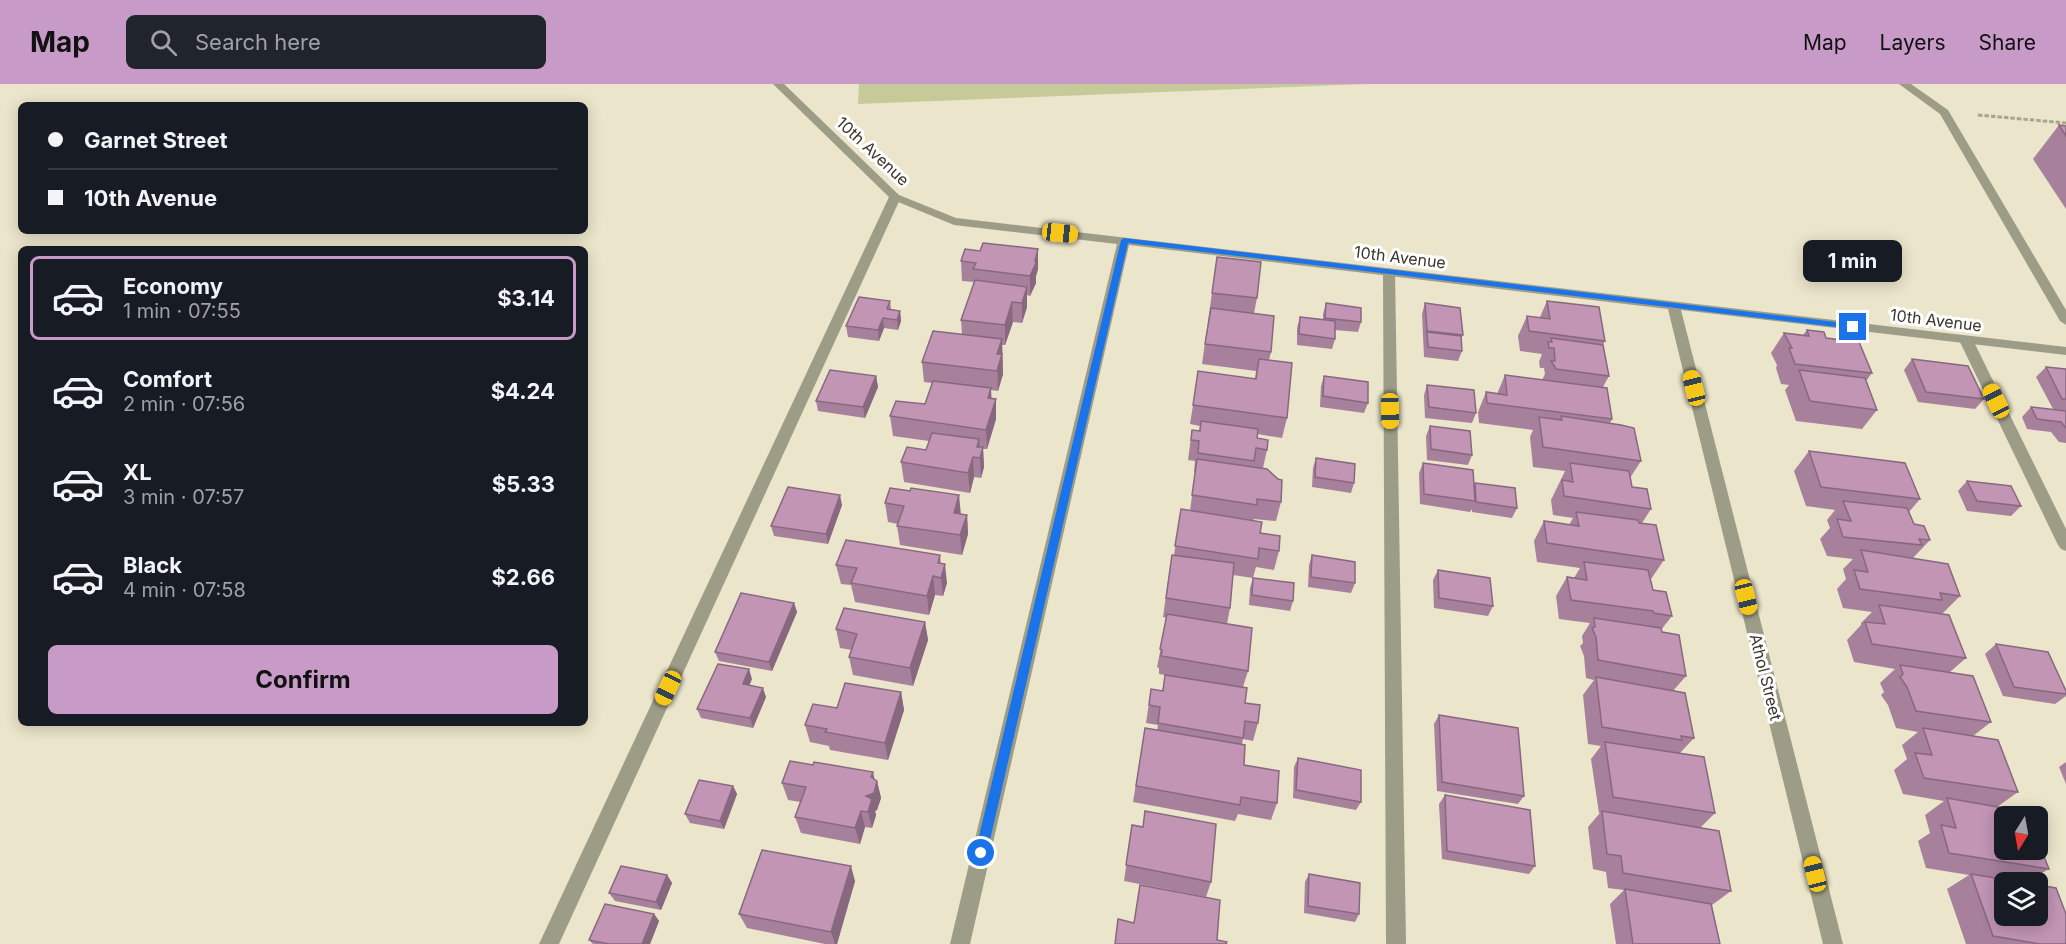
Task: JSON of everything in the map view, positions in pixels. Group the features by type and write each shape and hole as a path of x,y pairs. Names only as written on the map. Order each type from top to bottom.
{"street":[{"name":"10th Avenue","path":"778,84 895,197 954,221 2066,351"},
{"path":"1904,84 1944,112 2066,321"},
{"path":"549,944 895,197"},
{"path":"960,944 1124,240"},
{"path":"1389,272 1396,944"},
{"name":"Athol Street","path":"1673,305 1833,944"},
{"path":"1966,340 2066,545"}],"path":[{"path":"1944,112 2066,123"}],"green space":[{"path":"859,84 1368,84 858,104"}],"building":[{"path":"2059,125 2066,126 2066,136"},
{"path":"983,243 1038,249 1036,263 1030,276 973,269 976,263 961,261 965,249 980,251"},
{"path":"1217,257 1261,262 1257,298 1212,293"},
{"path":"975,280 1027,287 1022,303 1012,302 1005,325 961,320"},
{"path":"859,297 890,301 887,309 900,311 897,320 883,318 878,330 846,326"},
{"path":"1547,301 1599,307 1605,341 1529,331 1527,316 1550,319"},
{"path":"1326,303 1361,308 1361,322 1325,318"},
{"path":"1425,303 1460,308 1463,335 1427,331"},
{"path":"1211,308 1274,316 1271,352 1205,344"},
{"path":"1300,317 1335,321 1335,339 1299,334"},
{"path":"1807,330 1824,332 1826,338 1859,342 1872,373 1795,364 1789,348 1792,348 1784,333 1809,336"},
{"path":"933,331 1002,339 997,354 1002,354 997,371 922,362"},
{"path":"1427,332 1461,336 1462,351 1428,347"},
{"path":"1551,338 1603,345 1609,376 1556,369 1551,361 1555,361 1554,348 1549,348 1548,342 1552,342"},
{"path":"1259,359 1292,363 1287,418 1193,405 1198,371 1256,379"},
{"path":"1912,359 1968,366 1984,399 1926,392"},
{"path":"2046,367 2066,369 2066,399 2062,399"},
{"path":"830,370 876,376 863,407 816,401"},
{"path":"1799,370 1865,378 1877,410 1810,401"},
{"path":"1505,375 1607,388 1612,419 1487,403 1486,392 1507,395"},
{"path":"1324,376 1368,382 1368,403 1323,396"},
{"path":"933,381 991,388 988,398 996,399 986,430 890,416 896,401 925,404"},
{"path":"1427,385 1474,390 1476,413 1429,407"},
{"path":"2031,407 2066,411 2066,428 2061,422 2037,419"},
{"path":"1561,416 1634,428 1641,461 1543,447 1539,417 1562,420"},
{"path":"1201,421 1258,429 1257,438 1268,440 1267,450 1256,448 1254,461 1198,453 1199,441 1191,440 1192,430 1200,431"},
{"path":"1430,426 1470,431 1472,455 1431,449"},
{"path":"932,433 979,439 977,447 983,447 980,458 973,457 968,473 901,462 907,447 926,450"},
{"path":"1809,451 1905,463 1920,499 1821,487"},
{"path":"1316,458 1355,464 1354,483 1315,477"},
{"path":"1197,459 1267,469 1282,480 1281,502 1257,499 1257,505 1192,495"},
{"path":"1423,463 1473,470 1475,501 1424,494"},
{"path":"1570,463 1629,471 1632,487 1647,489 1651,509 1564,496 1562,480 1573,482"},
{"path":"1967,481 2011,486 2021,506 1977,501"},
{"path":"1475,483 1515,488 1517,508 1476,502"},
{"path":"788,487 840,495 826,534 771,526"},
{"path":"890,488 910,491 911,488 959,495 954,513 967,515 960,535 897,526 904,506 885,503"},
{"path":"1843,501 1907,508 1914,524 1924,526 1930,540 1919,539 1922,545 1843,537 1837,519 1851,521"},
{"path":"1181,509 1262,522 1260,533 1280,536 1279,551 1259,548 1258,559 1175,546"},
{"path":"1576,512 1638,520 1639,523 1656,525 1664,560 1547,543 1544,521 1579,526"},
{"path":"846,540 940,555 938,563 945,564 941,578 933,576 927,596 851,583 857,568 836,565"},
{"path":"1861,550 1948,564 1960,596 1940,593 1942,600 1860,589 1854,570 1868,572"},
{"path":"1172,555 1234,563 1230,608 1166,598"},
{"path":"1312,555 1355,562 1355,583 1311,577"},
{"path":"1584,562 1648,570 1653,590 1666,592 1672,616 1653,611 1571,600 1567,577 1587,580"},
{"path":"1438,570 1490,578 1493,606 1439,598"},
{"path":"1253,578 1294,583 1293,601 1252,595"},
{"path":"741,593 794,603 769,662 715,652"},
{"path":"1879,605 1949,615 1966,658 1872,644 1865,622 1885,624"},
{"path":"844,608 925,622 910,668 849,657 857,634 836,629"},
{"path":"1167,614 1252,628 1248,671 1161,656 1162,650 1160,649"},
{"path":"1594,618 1661,628 1662,632 1679,635 1686,676 1598,660 1596,637 1592,628 1595,627"},
{"path":"1996,644 2048,652 2066,694 2014,687"},
{"path":"718,664 749,669 743,684 763,688 750,718 697,709"},
{"path":"1900,665 1973,676 1991,722 1916,711 1907,687 1900,677 1903,674"},
{"path":"1165,675 1247,688 1245,703 1260,705 1258,723 1245,721 1243,738 1158,723 1160,707 1149,705 1151,689 1163,691"},
{"path":"1596,677 1685,693 1694,738 1681,736 1682,740 1602,727"},
{"path":"845,683 901,692 885,743 825,732 827,729 805,725 813,704 837,708"},
{"path":"1439,715 1518,728 1524,796 1442,782"},
{"path":"1145,728 1245,745 1244,765 1279,771 1277,803 1241,797 1240,805 1136,786"},
{"path":"1923,728 1998,740 2018,792 1924,778 1915,753 1932,755"},
{"path":"1605,742 1704,757 1715,813 1613,797"},
{"path":"1298,758 1361,770 1361,802 1296,790"},
{"path":"790,761 813,765 814,762 873,772 871,777 877,781 874,793 866,796 872,799 868,812 861,811 855,828 795,817 806,787 782,783"},
{"path":"699,780 733,786 720,821 685,814"},
{"path":"1445,795 1530,810 1535,866 1447,851"},
{"path":"1947,798 1994,806 1994,860 2045,860 2049,869 1949,853 1941,825 1956,828"},
{"path":"1145,811 1216,824 1211,882 1126,865 1132,825 1143,827"},
{"path":"1602,811 1719,831 1731,891 1623,873 1621,856 1607,854"},
{"path":"762,850 851,866 831,932 739,914"},
{"path":"621,866 667,875 656,902 609,893"},
{"path":"1309,874 1360,883 1359,914 1308,906"},
{"path":"1971,874 1994,878 1994,926 2048,926 2048,887 2056,888 2066,914 2066,944 2040,944 1993,936"},
{"path":"1140,885 1220,900 1217,940 1227,942 1226,944 1115,944 1118,919 1134,923"},
{"path":"1625,889 1711,904 1720,944 1633,944"},
{"path":"605,904 654,914 642,944 609,944 589,940"}],"route":[{"path":"981,853 1124,240 1853,327"}]}
